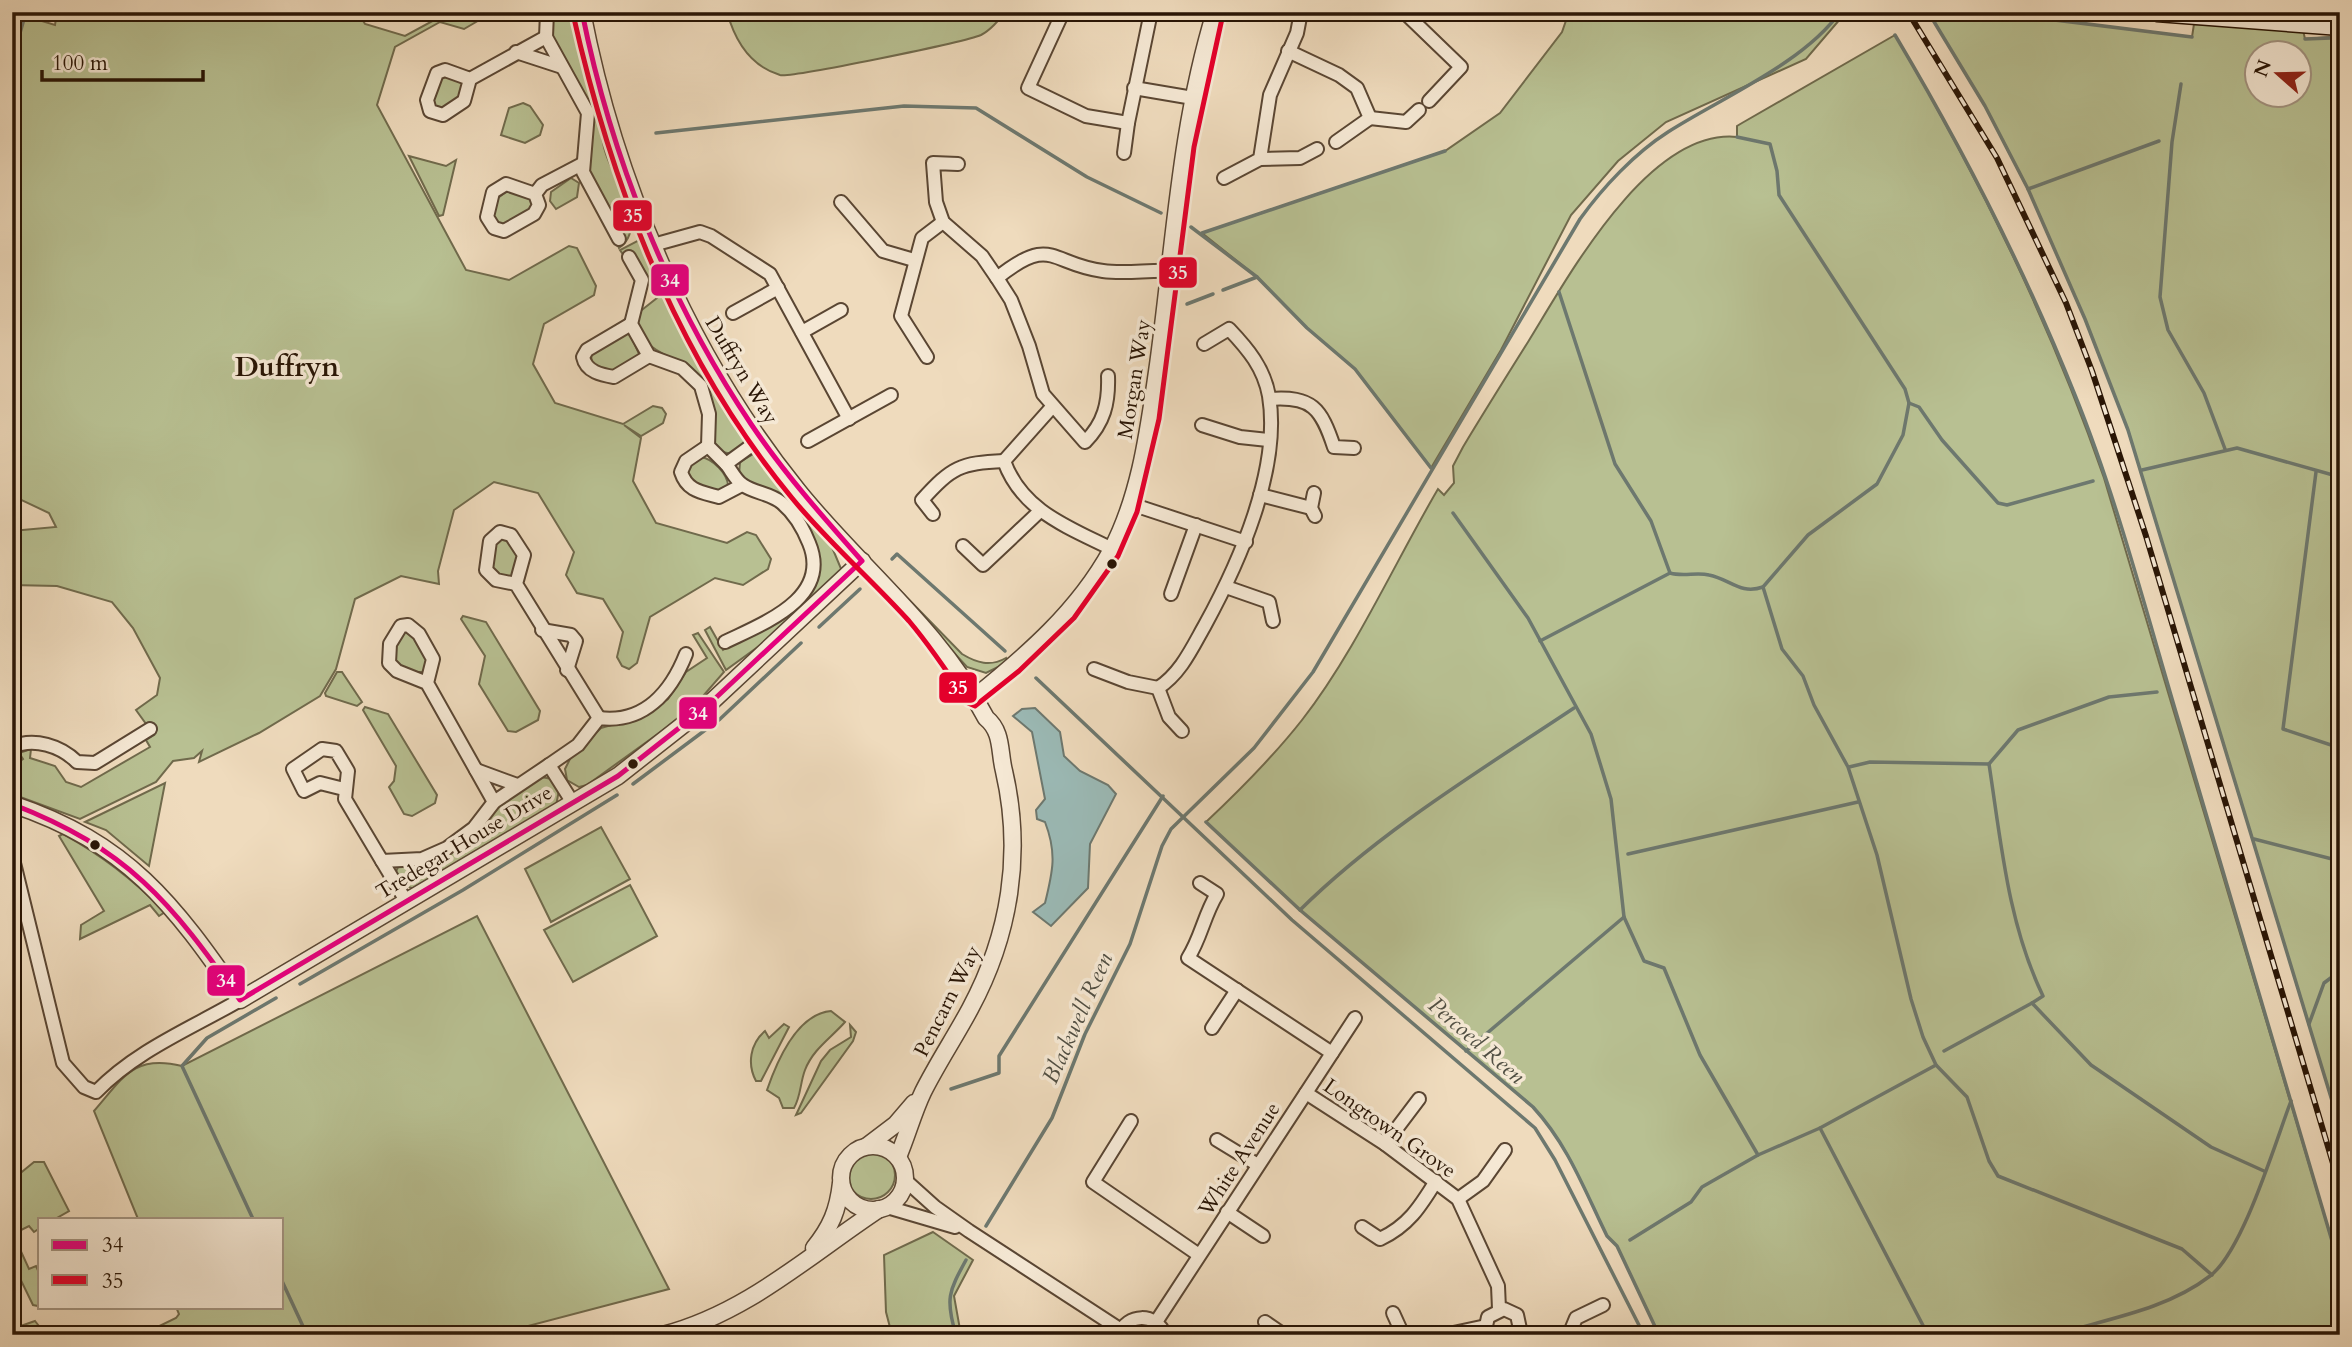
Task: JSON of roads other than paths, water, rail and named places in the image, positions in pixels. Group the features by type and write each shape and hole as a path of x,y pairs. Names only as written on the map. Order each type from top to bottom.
{"main road":[{"path":"2158,12 2340,26"}],"street":[{"path":"547,12 546,37 589,113 582,164 619,239"},
{"name":"Duffryn Way","path":"582,12 603,101 653,246 695,336 759,440 799,492 862,561"},
{"path":"1063,12 1028,88 1086,116 1128,123"},
{"path":"1124,153 1134,88 1152,12"},
{"name":"Morgan Way","path":"975,697 1018,662 1052,629 1089,586 1112,550 1131,504 1148,427 1193,98 1215,12"},
{"path":"1260,159 1270,95 1297,33 1301,12"},
{"path":"1336,142 1370,118 1406,122 1461,67 1404,12"},
{"path":"470,79 546,37"},
{"path":"1288,51 1339,75 1357,88 1370,118"},
{"path":"516,52 562,67"},
{"path":"1134,88 1193,98"},
{"path":"1224,178 1260,159 1300,158 1317,149"},
{"path":"958,164 933,163 936,202 943,222 982,256 997,278 1011,300 1029,346 1043,394 1087,448 1100,427 1105,410 1108,376"},
{"path":"535,194 542,185 582,164"},
{"path":"841,202 883,251 914,260"},
{"path":"928,357 901,316 922,237 943,222"},
{"path":"653,246 700,232 770,274 849,419"},
{"path":"997,278 1011,267 1039,254 1060,256 1105,271 1170,271"},
{"path":"629,257 642,281 631,324 649,356 682,368 701,386 709,414 708,446 742,485 775,497 785,505 808,540 813,570 807,589 796,603 725,642"},
{"path":"733,313 778,288"},
{"path":"802,332 841,310"},
{"path":"631,324 587,350 583,357 585,364 593,371 614,377 649,356"},
{"path":"1158,688 1183,664 1226,587 1245,542 1260,495 1268,440 1269,399 1264,376 1252,354 1229,329 1204,344"},
{"path":"808,441 891,396"},
{"path":"1269,399 1289,398 1308,402 1324,417 1334,447 1354,448"},
{"path":"933,514 922,500 949,473 968,462 1004,461 1052,407"},
{"path":"1202,425 1240,438 1268,440"},
{"path":"726,464 759,440"},
{"path":"708,446 683,464 681,472 687,485 694,490 719,497 742,485"},
{"path":"1004,461 1012,481 1039,512 1112,550"},
{"path":"1260,495 1313,512 1314,493"},
{"path":"1131,504 1245,542"},
{"path":"963,546 983,565 1039,512"},
{"path":"1171,594 1195,525"},
{"name":"Pencarn Way","path":"862,561 933,636 975,697 986,718 986,731 1001,762 1010,805 1013,850 1010,894 1002,934 984,981 923,1092 898,1157"},
{"name":"Tredegar House Drive","path":"13,859 63,1063 84,1087 96,1092 119,1069 618,776 677,732 862,561"},
{"path":"516,584 542,630 599,718"},
{"path":"1226,587 1269,602 1273,621"},
{"path":"427,683 433,659 416,629 408,625 401,626 390,644 389,663 397,671 427,683 494,802"},
{"path":"542,630 571,635 576,641 567,670"},
{"path":"382,861 422,859 447,848 474,828 494,802 578,745 599,718 632,715 663,697 673,683 686,654"},
{"path":"1094,669 1128,682 1158,688"},
{"path":"1158,688 1169,717 1182,731"},
{"path":"12,747 25,741 64,749 77,762 95,763 150,729"},
{"path":"344,789 320,783 304,791 293,769 323,749 332,748 348,771 344,789 347,804 406,901"},
{"path":"549,765 572,803"},
{"path":"477,770 517,785"},
{"path":"12,804 76,828 145,878 193,931 240,999"},
{"path":"1200,883 1217,894 1208,909 1198,942 1188,958 1332,1053"},
{"path":"1212,1028 1237,990"},
{"name":"White Avenue","path":"1156,1322 1355,1018"},
{"name":"Pencarn Way","path":"867,1146 896,1124 923,1092"},
{"name":"Longtown Grove","path":"1306,1093 1385,1144 1458,1199 1498,1286 1499,1309"},
{"path":"1385,1144 1419,1099"},
{"path":"1131,1121 1093,1182 1199,1255"},
{"path":"1217,1140 1258,1165"},
{"path":"804,1261 831,1225 839,1206 847,1159 867,1146 884,1147 898,1157 905,1180 935,1207 969,1231 1120,1332 1128,1321 1142,1317 1156,1322 1165,1335"},
{"path":"1458,1199 1483,1181 1505,1150"},
{"path":"663,1335 718,1316 772,1286 883,1208 902,1191 905,1180"},
{"path":"1362,1227 1380,1239 1395,1232 1417,1212 1436,1181"},
{"path":"841,1183 850,1201 859,1207 883,1208 969,1231"},
{"path":"1227,1212 1264,1236"},
{"path":"1569,1335 1576,1318 1603,1305"},
{"path":"1444,1335 1487,1330 1488,1317 1499,1309 1508,1309 1517,1315 1520,1329 1518,1335"},
{"path":"1393,1313 1403,1335"},
{"path":"1265,1322 1284,1335"}],"water":[{"path":"1035,708 1060,732 1064,756 1080,771 1108,785 1116,794 1090,844 1088,888 1051,926 1033,912 1045,903 1052,871 1049,833 1045,822 1037,819 1036,810 1045,799 1032,732 1013,716 1022,709"}],"waterway":[{"path":"12,61 26,12"},
{"path":"986,1226 1052,1118 1085,1034 1130,944 1162,846 1171,829 1254,748 1313,672 1580,219 1609,183 1644,150 1668,132 1784,63 1824,30 1840,12"},
{"path":"2192,37 2015,15 1933,20 1985,106 2028,189 2085,319 2128,430 2340,1127"},
{"path":"1895,35 1969,167 2014,257 2056,348 2091,435 2132,560 2340,1268"},
{"path":"2314,39 2331,38"},
{"path":"2334,52 2340,70"},
{"path":"2181,84 2172,142 2160,297 2168,330 2204,393 2225,449"},
{"path":"656,133 904,106 976,108 1087,177 1161,213"},
{"path":"1737,137 1770,144 1777,171 1779,195 1905,389 1909,403 1903,435 1877,484 1808,535 1763,587 1782,649 1803,676 1814,705 1848,767 1877,855 1911,999 1923,1037 1936,1065 1967,1097 1989,1161 1998,1176 2182,1249 2212,1275"},
{"path":"2028,189 2159,141"},
{"path":"1202,233 1445,151"},
{"path":"1191,227 1257,277 1307,328 1355,369 1431,468"},
{"path":"1223,290 1257,277"},
{"path":"1559,292 1615,464 1651,521 1670,573 1709,575 1741,588 1763,587"},
{"path":"1187,304 1213,294"},
{"path":"1909,403 1919,407 1942,440 1998,503 2007,505 2093,481"},
{"path":"2142,470 2237,448 2340,477"},
{"path":"2316,472 2283,729 2340,748"},
{"path":"1453,513 1528,618 1591,734 1611,799 1624,917 1644,961 1664,968 1700,1055 1758,1155"},
{"path":"892,559 897,554 1005,651"},
{"path":"1540,641 1670,573"},
{"path":"819,627 860,589"},
{"path":"633,784 720,719 801,643"},
{"path":"1036,678 1292,920 1535,1128 1555,1160 1644,1335"},
{"path":"2032,1003 2043,996 2021,940 2007,882 1989,764 2018,730 2109,697 2157,692"},
{"path":"1300,910 1331,881 1397,828 1574,708"},
{"path":"1849,767 1870,762 1989,764"},
{"path":"300,984 463,890 617,795"},
{"path":"951,1089 999,1073 999,1056 1163,796"},
{"path":"1628,854 1858,802"},
{"name":"Percoed Reen","path":"1206,822 1300,910 1533,1107 1566,1152 1607,1236 1617,1246 1659,1335"},
{"path":"2254,839 2340,861"},
{"path":"1466,1051 1624,917"},
{"path":"2309,1024 2324,983 2340,971"},
{"path":"253,1218 182,1066 207,1038 276,998"},
{"path":"1944,1051 2032,1003 2091,1065 2211,1147 2264,1171"},
{"path":"1630,1240 1691,1202 1702,1187 1758,1155 1820,1128 1936,1065"},
{"path":"2054,1335 2155,1305 2193,1288 2210,1276 2222,1263 2246,1221 2291,1101"},
{"path":"1820,1128 1928,1335"},
{"name":"Blackwell Reen","path":"956,1335 950,1296 966,1260"},
{"path":"284,1285 307,1335"}],"railway":[{"path":"1908,12 1997,158 2066,303 2092,371 2146,536 2340,1187"}],"district":[{"name":"Duffryn","path":"287,366"}]}
